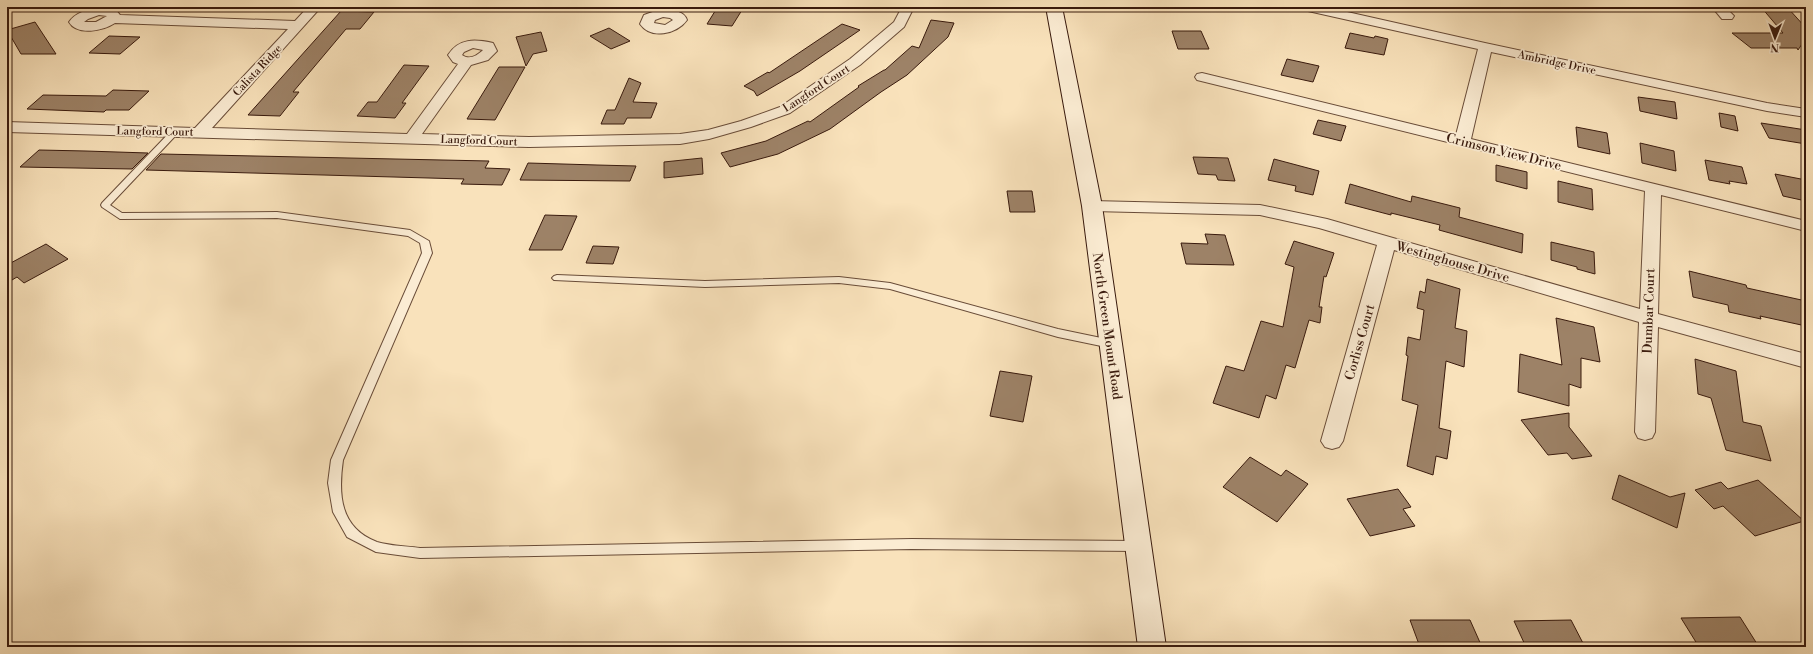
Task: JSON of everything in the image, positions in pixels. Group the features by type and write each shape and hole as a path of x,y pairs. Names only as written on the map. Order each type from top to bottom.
{"street":[{"name":"Calista Ridge","path":"200,132 315,7"},
{"name":"Langford Court","path":"7,127 537,142 680,139 709,134 785,110 855,62 899,24 908,7"},
{"name":"North Green Mount Road","path":"1054,7 1092,206 1137,546 1152,647"},
{"name":"Ambridge Drive","path":"1308,7 1485,47 1767,107 1806,113"},
{"path":"112,19 298,25"},
{"path":"1463,140 1485,47"},
{"path":"412,138 467,61"},
{"name":"Crimson View Drive","path":"1202,77 1463,140 1653,190 1806,226"},
{"name":"Dumbar Court","path":"1645,432 1653,190"},
{"name":"Westinghouse Drive","path":"1092,206 1260,210 1321,223 1648,318 1806,361"},
{"name":"Corliss Court","path":"1332,441 1387,242"}],"lane":[{"path":"175,132 105,205 120,216 277,215 410,233 424,241 427,253 337,460 334,483 339,512 351,533 376,547 420,553 912,544 1137,546"},
{"path":"557,278 705,284 839,280 890,286 1058,333 1111,344"}],"building":[{"path":"1761,7 1787,7 1806,28 1806,38 1798,50 1797,48 1751,48 1732,33 1783,33"},
{"path":"717,8 742,10 732,26 707,24"},
{"path":"341,11 374,12 360,29 346,29 293,92 299,92 280,116 248,115"},
{"path":"931,20 954,23 948,37 907,75 830,129 778,154 730,167 721,153 766,141 808,121 810,122 859,87 858,86 885,70 912,46 919,48"},
{"path":"35,22 56,54 21,54 7,30"},
{"path":"842,24 860,30 800,71 757,96 754,91 744,86 768,72 769,73"},
{"path":"609,28 630,41 611,49 590,36"},
{"path":"1172,31 1201,31 1209,49 1178,49"},
{"path":"541,32 547,51 533,54 526,66 516,37"},
{"path":"1350,33 1388,39 1384,55 1345,48"},
{"path":"109,36 140,37 120,54 89,53"},
{"path":"1287,59 1319,66 1313,82 1281,75"},
{"path":"404,65 429,66 402,103 406,103 395,118 357,116 368,102 377,102"},
{"path":"499,67 525,67 495,120 467,119"},
{"path":"629,78 641,83 633,102 657,103 651,118 627,118 624,124 601,124 607,110 615,110"},
{"path":"113,90 149,91 129,110 106,110 104,112 27,109 43,95 106,96"},
{"path":"1638,97 1675,102 1677,119 1640,111"},
{"path":"1719,113 1735,116 1738,131 1721,127"},
{"path":"1318,120 1346,126 1341,141 1313,134"},
{"path":"1761,123 1806,130 1806,144 1769,138"},
{"path":"1576,127 1607,133 1610,154 1578,147"},
{"path":"1640,143 1674,151 1676,171 1642,163"},
{"path":"39,150 148,153 132,169 20,167"},
{"path":"161,154 489,161 485,168 510,169 502,185 461,184 464,179 146,170"},
{"path":"1193,157 1228,158 1235,181 1218,180 1216,175 1198,174"},
{"path":"702,158 703,174 664,178 664,162"},
{"path":"1274,159 1319,171 1313,195 1295,191 1296,186 1268,180"},
{"path":"1705,160 1742,167 1747,184 1729,181 1730,184 1709,180"},
{"path":"528,163 636,166 630,181 520,180"},
{"path":"1496,165 1527,172 1527,189 1496,181"},
{"path":"1775,174 1806,180 1806,201 1783,196"},
{"path":"1558,181 1592,189 1593,210 1558,202"},
{"path":"1350,184 1411,202 1412,196 1460,208 1459,217 1523,234 1522,253 1439,230 1440,225 1391,213 1391,215 1345,203"},
{"path":"1007,191 1032,191 1035,212 1010,212"},
{"path":"545,215 577,216 562,250 529,250"},
{"path":"1205,234 1225,235 1234,265 1186,264 1181,243 1208,244"},
{"path":"1294,241 1334,253 1326,277 1324,276 1319,307 1322,307 1320,323 1309,320 1295,368 1286,365 1276,399 1266,395 1259,418 1213,403 1226,366 1244,371 1261,321 1283,327 1294,267 1285,264"},
{"path":"1551,242 1594,252 1595,274 1577,269 1577,267 1551,260"},
{"path":"46,244 68,259 24,283 17,277 7,283 7,265"},
{"path":"593,246 619,247 613,264 586,263"},
{"path":"1689,271 1746,285 1747,288 1806,301 1806,326 1760,316 1761,319 1729,312 1728,305 1693,297"},
{"path":"1427,279 1460,289 1455,328 1467,331 1464,367 1446,361 1439,428 1451,431 1447,459 1436,456 1433,475 1407,466 1418,405 1402,400 1408,356 1406,355 1408,337 1420,340 1424,310 1417,308 1420,291 1425,293"},
{"path":"1556,318 1594,327 1600,362 1581,358 1581,388 1569,384 1569,406 1518,392 1520,354 1562,365"},
{"path":"1695,359 1736,371 1743,422 1761,426 1771,461 1726,450 1711,398 1698,394"},
{"path":"1000,371 1032,376 1023,422 990,416"},
{"path":"1569,413 1569,427 1592,456 1572,459 1567,453 1548,455 1521,420"},
{"path":"1250,457 1281,476 1286,470 1308,484 1277,522 1223,487"},
{"path":"1619,475 1670,497 1685,493 1677,528 1612,499"},
{"path":"1758,480 1804,521 1755,536 1723,506 1714,509 1695,490 1721,482 1728,489"},
{"path":"1398,489 1411,507 1403,509 1415,526 1370,536 1347,499"},
{"path":"1740,617 1759,647 1699,647 1681,618"},
{"path":"1410,620 1470,620 1482,647 1420,647"},
{"path":"1571,620 1585,647 1526,647 1514,621"}]}
